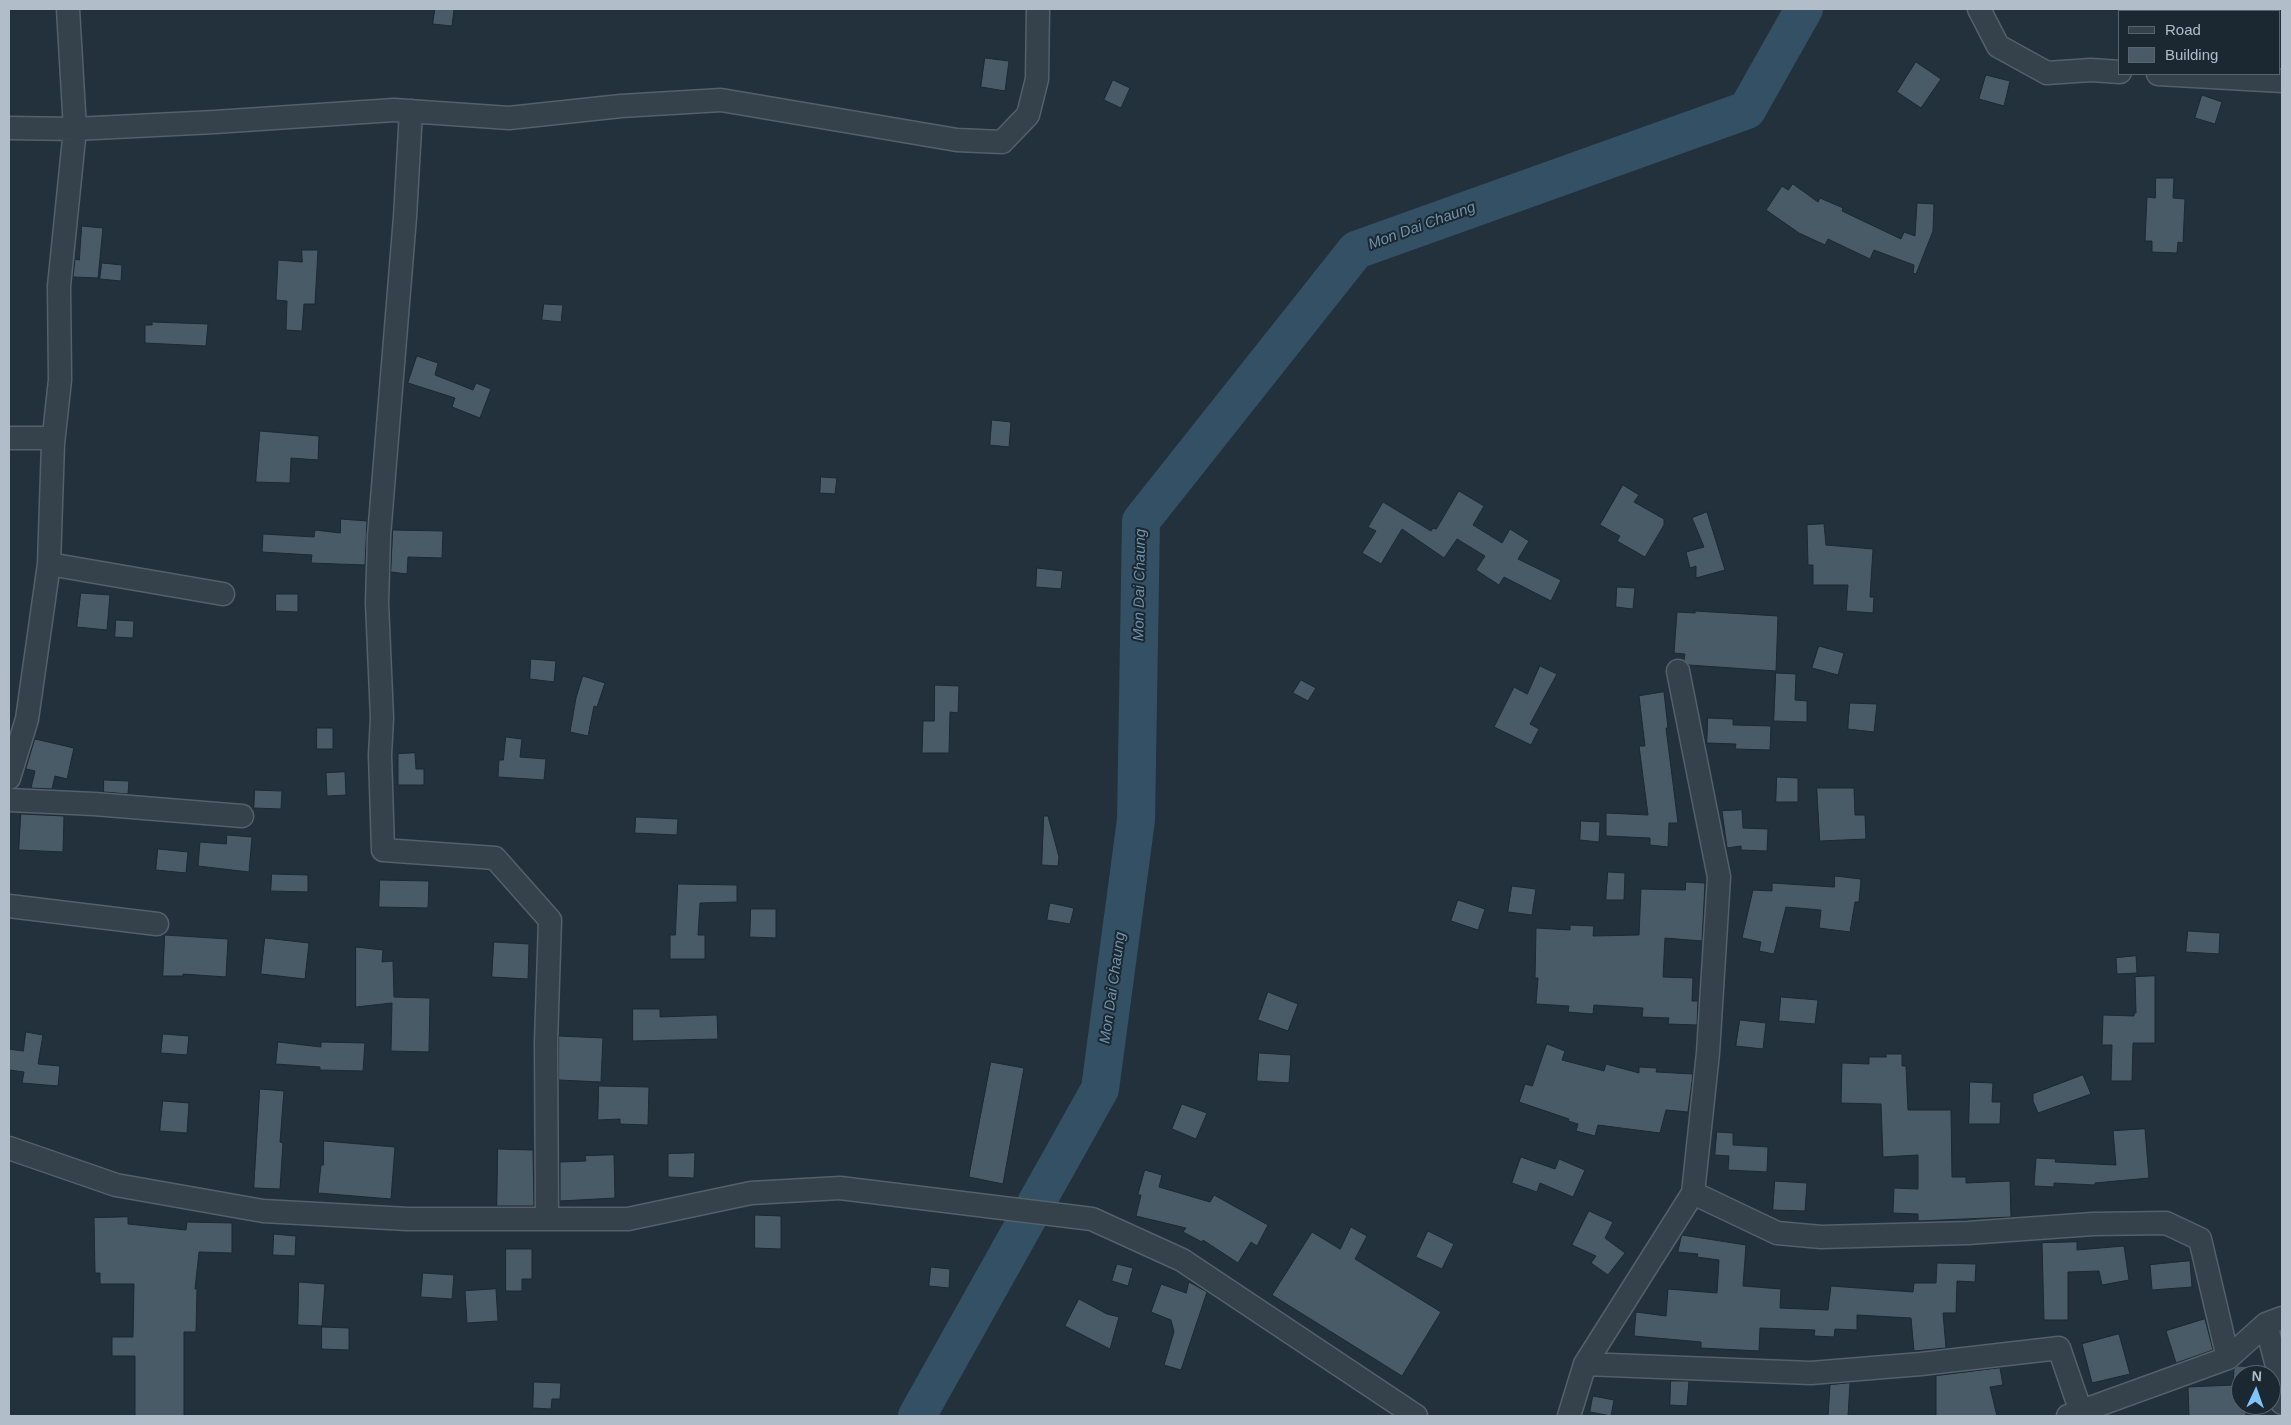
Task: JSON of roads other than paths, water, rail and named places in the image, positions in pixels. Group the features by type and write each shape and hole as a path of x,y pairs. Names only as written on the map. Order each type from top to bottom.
{"street":[{"path":"9,778 27,719 49,564 53,438 60,380 59,286 75,129 68,9"},
{"path":"9,128 75,129 394,110 509,118 621,106 721,100 957,140 1002,142 1028,115 1037,79 1038,9"},
{"path":"1979,9 1998,46 2047,73 2091,70 2118,72"},
{"path":"2176,75 2282,81"},
{"path":"411,111 405,217 380,536 377,603 382,718 380,755 383,850 495,858 550,920 546,1042 547,1219"},
{"path":"9,438 53,438"},
{"path":"49,564 223,594"},
{"path":"1569,1416 1585,1364 1693,1193 1708,1053 1719,877 1678,671"},
{"path":"9,800 94,804 242,816"},
{"path":"9,906 157,924"},
{"path":"9,1148 116,1185 263,1210 407,1219 628,1219 751,1193 840,1188 1092,1219 1182,1260 1416,1416"},
{"path":"1693,1193 1777,1233 1822,1237 1968,1233 2094,1224 2166,1222 2200,1239 2228,1358"},
{"path":"1585,1364 1811,1374 1921,1364 2059,1348 2074,1414 2228,1358 2274,1321"},
{"path":"2274,1321 2279,1365"},
{"path":"2281,1386 2282,1403"}],"waterway":[{"name":"Mon Dai Chaung","path":"917,1416 1100,1089 1136,820 1141,521 1356,250 1747,110 1804,9"}]}
